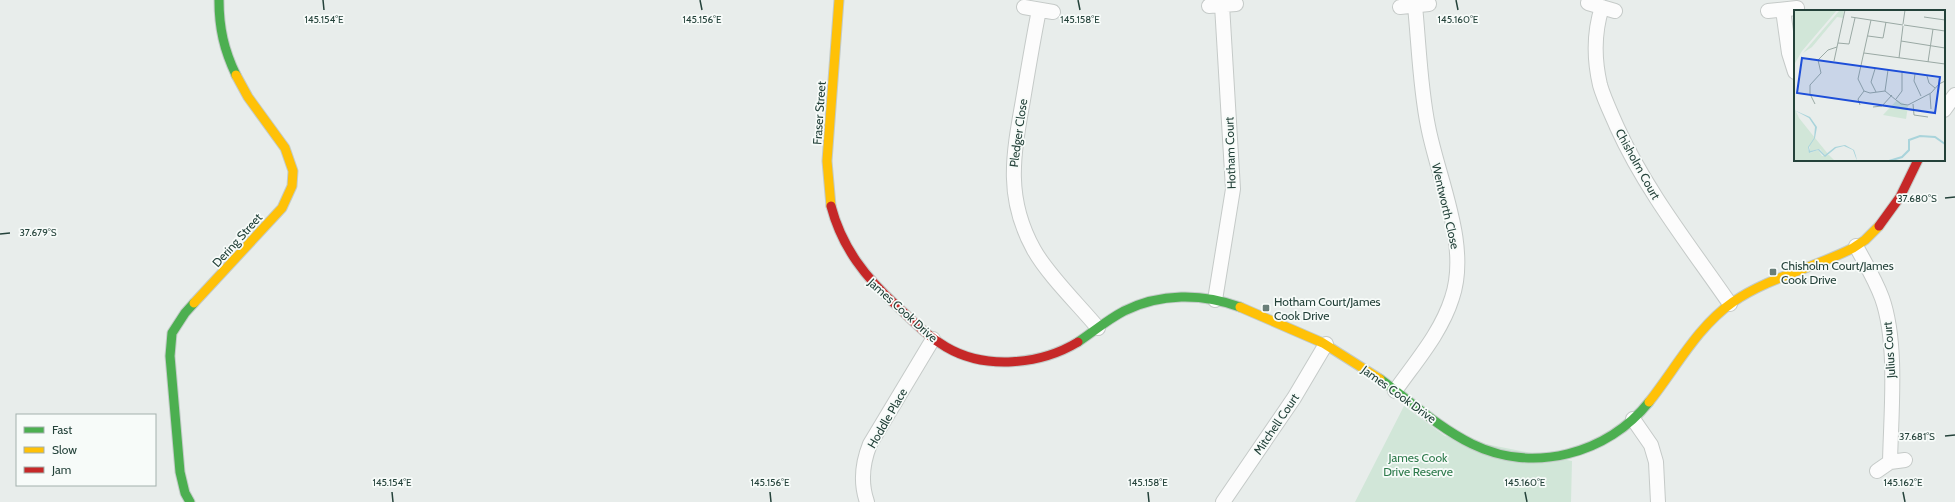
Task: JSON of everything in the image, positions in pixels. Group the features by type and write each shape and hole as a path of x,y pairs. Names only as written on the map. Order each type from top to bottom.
{"street":[{"name":"Dering Street","path":"190,502 182,482 179,459 170,356 172,333 185,313 207,291 282,208 292,191 294,179 290,158 285,148 237,77 225,55 219,30 220,0"},
{"name":"Fraser Street","path":"836,227 829,196 827,161 839,0"},
{"path":"1400,7 1429,4"},
{"name":"Hotham Court","path":"1215,300 1233,189 1222,5"},
{"name":"Wentworth Close","path":"1395,390 1436,334 1445,317 1453,297 1458,262 1456,241 1428,126 1415,6"},
{"name":"Chisholm Court","path":"1602,7 1597,28 1596,56 1601,86 1606,101 1640,172 1730,304"},
{"path":"1024,8 1053,12"},
{"path":"1768,11 1797,8"},
{"name":"Pledger Close","path":"1039,10 1013,161 1013,189 1026,235 1035,252 1098,328"},
{"path":"1783,10 1789,53 1794,69"},
{"path":"1945,109 1955,95"},
{"name":"James Cook Drive","path":"836,227 850,256 863,273 933,339 966,355 985,360 1004,362 1022,361 1056,353 1071,346 1131,308 1149,301 1186,297 1215,300 1249,311 1326,344 1352,360 1451,432 1474,446 1497,454 1524,458 1552,457 1573,453 1594,446 1614,435 1633,419 1649,403 1693,341 1711,321 1730,304 1753,290 1856,246 1868,237 1889,214 1900,198 1915,161"},
{"name":"Julius Court","path":"1856,246 1874,279 1882,298 1889,324 1892,357 1890,462"},
{"name":"Hoddle Place","path":"867,502 864,493 862,474 866,454 870,444 933,339"},
{"name":"Mitchell Court","path":"1223,502 1294,398 1326,344"},
{"path":"1633,419 1650,445 1656,462 1658,502"},
{"path":"1877,471 1890,462 1904,460"}],"green space":[{"name":"James Cook Drive Reserve","path":"1404,406 1445,436 1572,461 1571,502 1355,502"}],"traffic: fast":[{"path":"219,0 223,39 228,57 236,75"},
{"path":"1078,342 1124,311 1152,301 1167,298 1196,297 1226,302 1240,307"},
{"path":"190,502 185,493 180,472 170,356 172,333 185,313 194,303"},
{"path":"1380,379 1436,422 1460,438 1495,453 1520,457 1544,458 1568,454 1591,446 1613,435 1632,420 1649,402"}],"traffic: slow":[{"path":"831,206 827,161 839,0"},
{"path":"194,303 282,208 292,186 293,171 285,148 248,97 236,75"},
{"path":"1649,402 1708,323 1733,302 1761,286 1853,248 1865,240 1879,226"},
{"path":"1240,307 1323,343 1380,379"}],"traffic: jam":[{"path":"1879,226 1900,197 1918,161"},
{"path":"831,206 849,249 865,273 915,323 946,347 961,354 978,359 995,362 1012,362 1047,356 1078,342"}],"place":[{"name":"Chisholm Court/James Cook Drive","path":"1773,272"},
{"name":"Hotham Court/James Cook Drive","path":"1266,308"}]}
